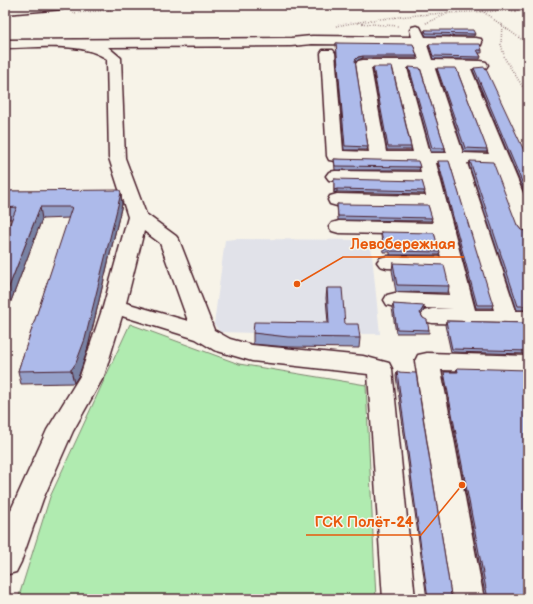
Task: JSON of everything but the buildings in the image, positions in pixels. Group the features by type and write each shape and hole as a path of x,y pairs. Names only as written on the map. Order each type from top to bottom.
{"street":[{"path":"5,10 63,5"},
{"path":"5,44 291,42 312,40 421,48 476,48"},
{"path":"291,42 308,44 328,53 348,54 421,48 476,48"},
{"path":"79,43 102,50 114,58 117,158 138,217 169,240 204,334"},
{"path":"378,157 363,64 399,64 421,48"},
{"path":"421,48 462,65 528,228"},
{"path":"421,48 456,158 517,318"},
{"path":"462,65 476,48"},
{"path":"328,53 335,156 500,159"},
{"path":"399,64 424,158 431,178 464,309"},
{"path":"335,176 431,178"},
{"path":"337,200 437,202"},
{"path":"5,562 29,499 60,430 92,376 114,307 138,217"},
{"path":"339,227 444,229"},
{"path":"387,262 453,264"},
{"path":"395,300 517,318"},
{"path":"114,307 204,334 222,345 252,353 363,364 380,369 399,599"},
{"path":"432,316 464,309"},
{"path":"468,599 427,361 528,364"}],"path":[{"path":"72,13 171,5"},
{"path":"480,10 487,13 528,44"},
{"path":"340,25 352,23 372,23 421,48 438,17 453,11"},
{"path":"502,24 501,44 505,60 528,96"}],"shaded area":[{"path":"225,240 362,240 371,245 380,334 358,334 359,348 253,347 254,333 220,332 214,324"}],"green space":[{"path":"130,324 239,364 366,385 376,599 18,599 50,497"}],"place":[{"name":"Левобережная","path":"297,284"},
{"name":"ГСК Полёт-24","path":"462,485"}]}
